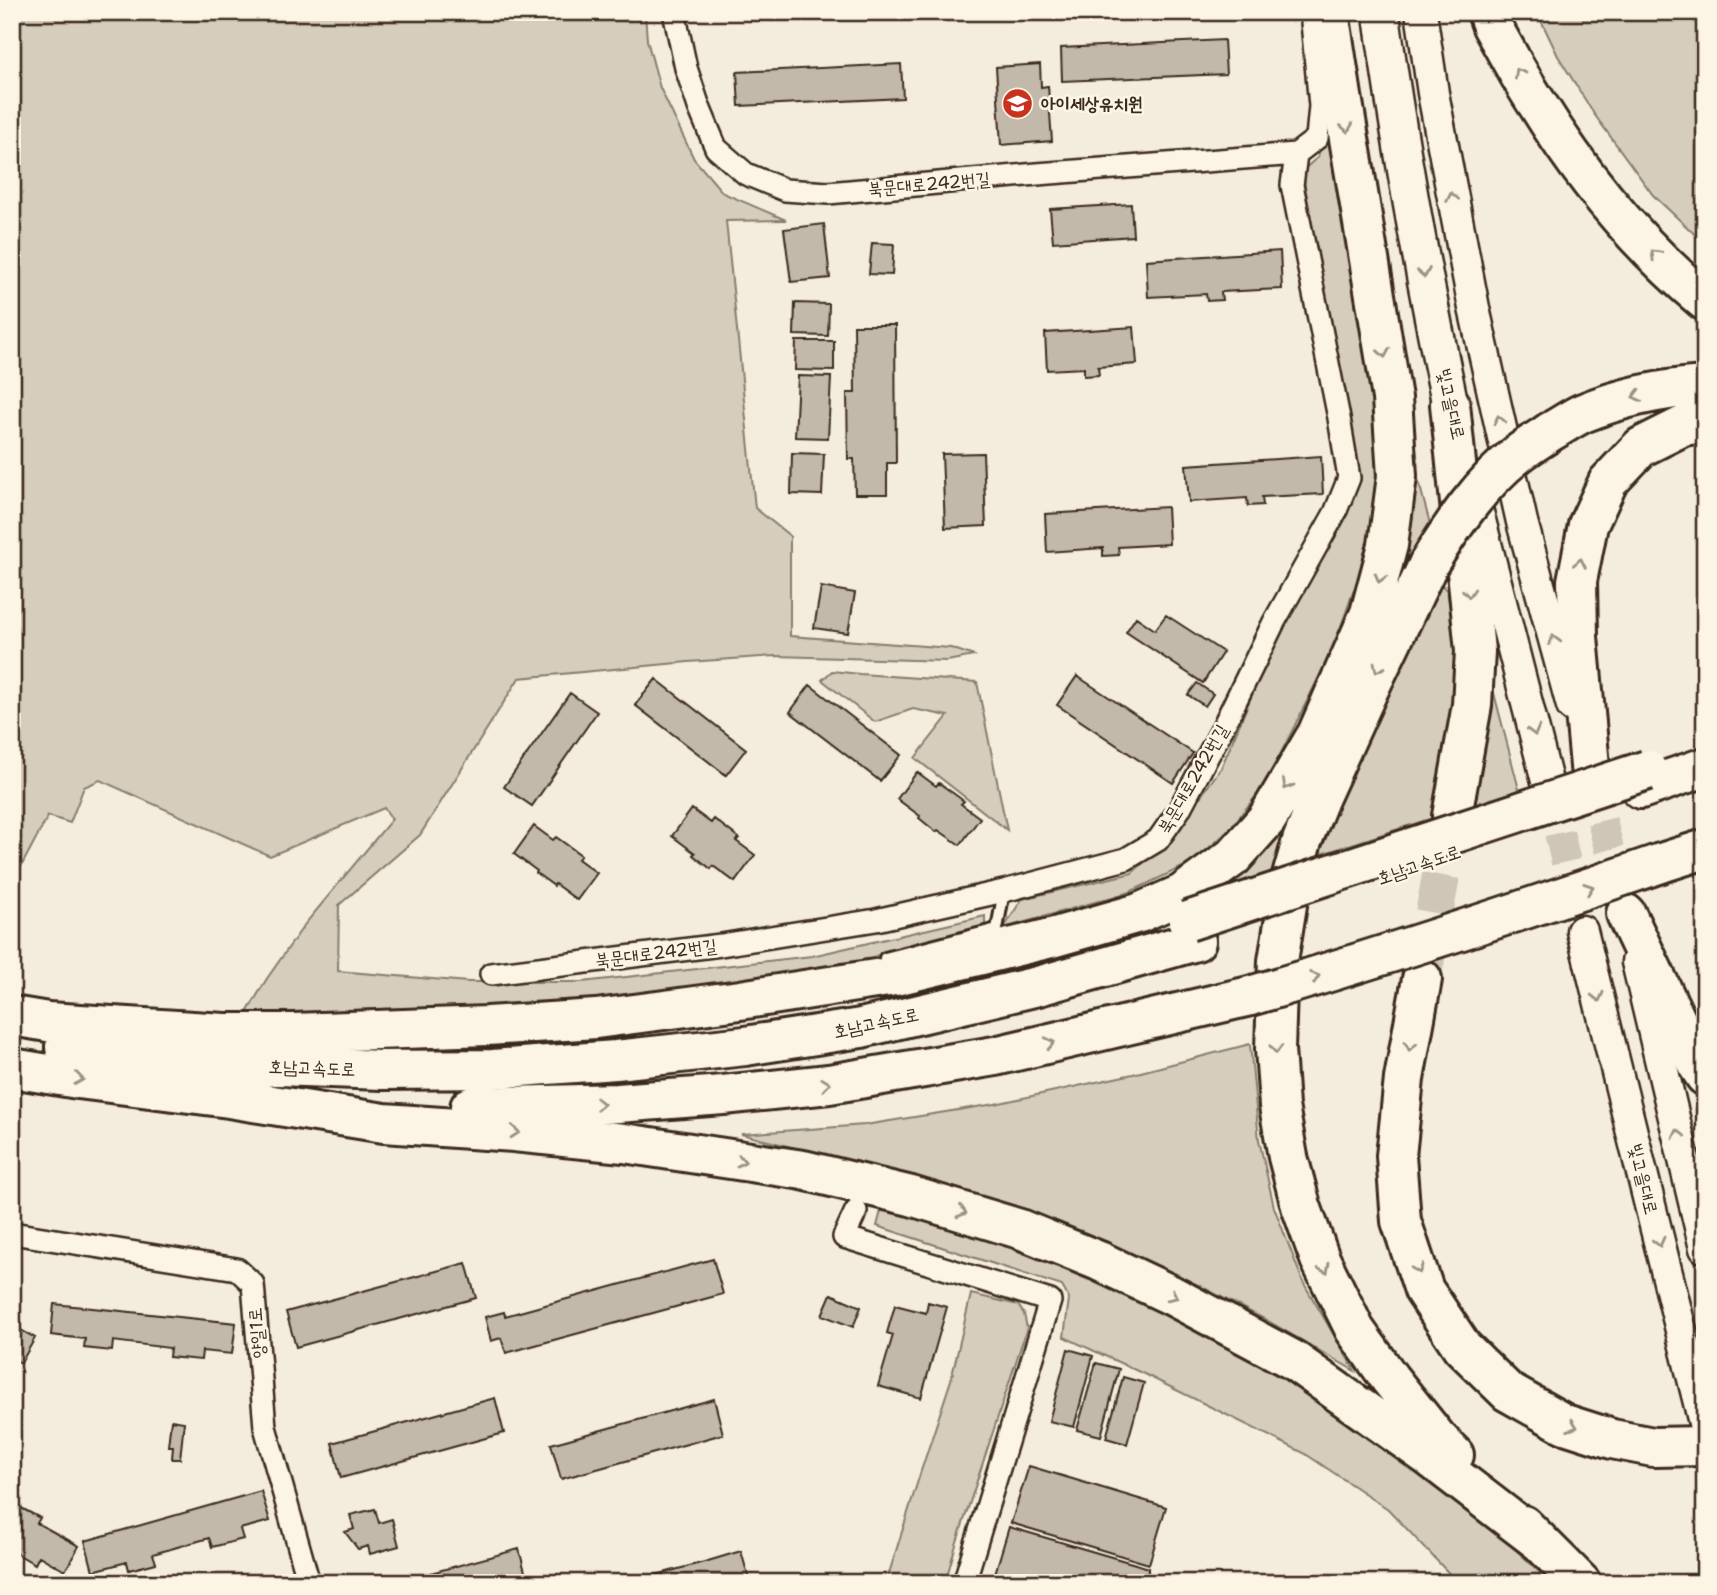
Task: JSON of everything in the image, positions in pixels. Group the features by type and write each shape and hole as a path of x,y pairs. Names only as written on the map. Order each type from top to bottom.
{"highway":[{"path":"30,1019 225,1033 293,1033 582,1020 740,1000 895,976 1055,937 1139,913 1182,894 1233,857 1267,819 1317,734 1370,613 1388,545 1397,476 1392,398 1329,12"},
{"name":"빛고을대로","path":"1381,12 1394,106 1450,404"},
{"path":"1487,12 1492,26 1537,105 1581,169 1630,229 1705,301"},
{"path":"1581,1583 1437,1438 1390,1380 1355,1330 1320,1259 1301,1206 1279,1106 1275,1049 1278,961 1291,880 1302,841 1368,691 1429,563 1447,534 1485,485 1518,454 1581,414 1635,395 1705,386"},
{"path":"1450,404 1475,651 1472,705 1452,816"},
{"path":"1591,777 1578,637 1577,580 1588,525 1608,482 1641,447 1683,426 1705,423"},
{"path":"1644,780 1705,746"},
{"name":"호남고속도로","path":"12,1037 88,1051 224,1064 382,1070 493,1069 616,1060 745,1046 862,1028 1038,986 1192,931 1644,780 1705,767"},
{"name":"호남고속도로","path":"12,1068 229,1098 456,1107 618,1103 829,1084 995,1056 1250,996 1499,919 1705,849"},
{"path":"1661,863 1705,856"},
{"path":"1626,914 1705,1076"},
{"path":"30,1019 149,1040 272,1050 464,1051 564,1047 645,1040 795,1021 900,1002 1192,931"},
{"path":"1423,979 1404,1079 1396,1156 1401,1221 1424,1290 1462,1347 1508,1392 1565,1424 1612,1439 1653,1447 1705,1446"},
{"path":"229,1098 384,1123 624,1143 803,1170 911,1196 1020,1229 1099,1261 1171,1295 1293,1360 1428,1456 1540,1542"}],"main road":[{"path":"1421,12 1433,93 1474,308 1522,522 1591,777"},
{"name":"빛고을대로","path":"1450,404 1549,789"},
{"path":"1626,914 1705,1248"},
{"name":"빛고을대로","path":"1582,931 1705,1427"}],"street":[{"name":"북문대로242번길","path":"491,974 721,945 863,923 1126,859 1158,840 1179,810 1274,622 1335,513 1349,478 1292,185 1296,154 828,193 785,190 746,174 716,148 686,68 674,12"},
{"path":"1296,154 1317,138 1320,106 1311,12"},
{"path":"856,1211 844,1237 1050,1301 964,1583"},
{"name":"양일1로","path":"12,1233 237,1269 253,1284 265,1427 309,1583"}],"lane":[{"path":"885,958 997,929 1003,891"}],"shaded area":[{"path":"12,12 645,12 647,40 660,88 694,159 723,193 786,220 726,221 755,508 790,536 790,636 951,648 974,656 947,661 775,656 519,678 420,835 339,905 338,971 468,982 582,982 812,956 985,916 985,927 875,956 874,967 591,1009 241,1023 266,980 305,924 392,819 384,808 270,856 100,780 84,787 70,823 48,816 16,876 12,876"},
{"path":"1537,12 1693,12 1705,46 1705,244 1653,195 1594,114 1558,56"},
{"path":"1336,133 1383,458 1378,521 1333,649 1265,785 1228,831 1193,862 1130,892 1004,928 1022,899 1132,873 1170,839 1221,768 1282,624 1361,480 1302,171 1318,157 1322,138"},
{"path":"1416,471 1430,524 1385,609"},
{"path":"1438,580 1447,591 1456,640 1454,692 1439,816 1318,855 1341,786"},
{"path":"832,671 977,682 1007,830 915,758 948,716 913,709 875,722 822,680"},
{"path":"1488,693 1494,693 1523,805 1465,824 1478,788"},
{"path":"1295,799 1277,874 1187,903"},
{"path":"1250,1044 1259,1140 1274,1207 1303,1282 1355,1371 1196,1284 970,1193 741,1134 865,1125 995,1104 1133,1074"},
{"path":"882,1207 997,1241 1162,1309 1339,1407 1493,1528 1551,1583 1458,1583 1388,1509 1304,1453 1064,1337 1069,1299 1062,1286 877,1226"},
{"path":"971,1294 1018,1305 1024,1314 1027,1328 945,1583 886,1583 951,1380"}],"building":[{"path":"908,12 943,12 944,17 909,20"},
{"path":"1224,40 1226,74 1062,81 1061,48"},
{"path":"901,64 903,98 739,106 737,72"},
{"path":"1040,64 1041,87 1048,86 1052,141 1001,145 996,67"},
{"path":"1131,204 1133,236 1053,242 1050,209"},
{"path":"824,224 830,278 791,282 784,229"},
{"path":"872,243 894,244 892,275 869,274"},
{"path":"1280,251 1282,289 1221,292 1222,300 1207,301 1206,294 1148,297 1146,260"},
{"path":"795,303 829,304 828,336 794,335"},
{"path":"854,325 895,325 896,463 887,463 887,494 855,494 854,459 848,459 847,393 855,393"},
{"path":"1134,327 1137,364 1098,367 1099,375 1084,376 1084,368 1047,370 1045,333"},
{"path":"796,341 834,341 834,371 795,370"},
{"path":"798,376 831,377 828,438 795,437"},
{"path":"792,453 824,454 822,495 791,494"},
{"path":"983,453 986,526 945,528 942,454"},
{"path":"1321,456 1323,494 1262,497 1263,505 1248,506 1247,498 1189,502 1186,465"},
{"path":"1167,507 1169,544 1118,547 1119,555 1103,556 1103,548 1047,552 1045,514"},
{"path":"821,587 855,593 848,633 814,628"},
{"path":"1166,615 1223,652 1203,683 1126,632 1136,617 1155,630"},
{"path":"1077,676 1193,753 1173,783 1057,705"},
{"path":"656,679 746,749 726,775 635,705"},
{"path":"1197,683 1213,694 1205,706 1188,695"},
{"path":"810,685 901,755 880,781 790,712"},
{"path":"570,693 597,712 532,806 504,787"},
{"path":"917,772 936,786 939,783 964,801 961,804 980,818 960,845 938,830 936,832 897,799"},
{"path":"692,809 711,823 714,819 739,838 736,841 755,855 735,882 713,866 711,869 672,836"},
{"path":"534,826 553,840 556,837 581,855 578,859 597,873 577,900 536,873 537,871 514,854"},
{"path":"713,1259 723,1294 506,1353 501,1338 491,1341 485,1317 504,1312 505,1316"},
{"path":"466,1263 476,1298 296,1347 286,1312"},
{"path":"831,1294 861,1307 853,1327 822,1315"},
{"path":"928,1302 947,1307 921,1398 878,1386 893,1335 887,1333 895,1305 926,1313"},
{"path":"54,1304 236,1323 232,1354 202,1351 201,1360 169,1357 170,1348 113,1341 112,1351 84,1348 85,1339 51,1335"},
{"path":"12,1325 35,1338 21,1363 12,1358"},
{"path":"1068,1349 1093,1356 1074,1427 1049,1421"},
{"path":"1096,1363 1119,1369 1101,1436 1077,1430"},
{"path":"1123,1377 1144,1383 1127,1444 1106,1438"},
{"path":"495,1398 504,1433 341,1478 332,1443"},
{"path":"714,1399 723,1434 561,1479 551,1444"},
{"path":"171,1420 184,1422 180,1459 172,1459 173,1446 168,1446"},
{"path":"1029,1466 1166,1507 1149,1564 1011,1523"},
{"path":"261,1491 270,1521 240,1529 243,1539 212,1547 209,1538 153,1554 156,1563 129,1570 127,1562 93,1571 85,1541"},
{"path":"12,1503 40,1518 37,1523 79,1546 65,1571 39,1556 35,1564 12,1551"},
{"path":"375,1509 379,1523 392,1519 399,1546 370,1554 368,1546 358,1549 345,1532 354,1529 350,1515"},
{"path":"1009,1527 1149,1568 1144,1583 1015,1583 994,1577"},
{"path":"519,1549 528,1583 394,1583"},
{"path":"741,1551 750,1583 626,1583 708,1561"}],"tunnel":[{"path":"1591,777 1621,897"},
{"path":"1549,789 1582,931"},
{"path":"1424,969 1452,816"}],"place":[{"name":"아이세상유치원","path":"1018,104"}]}
